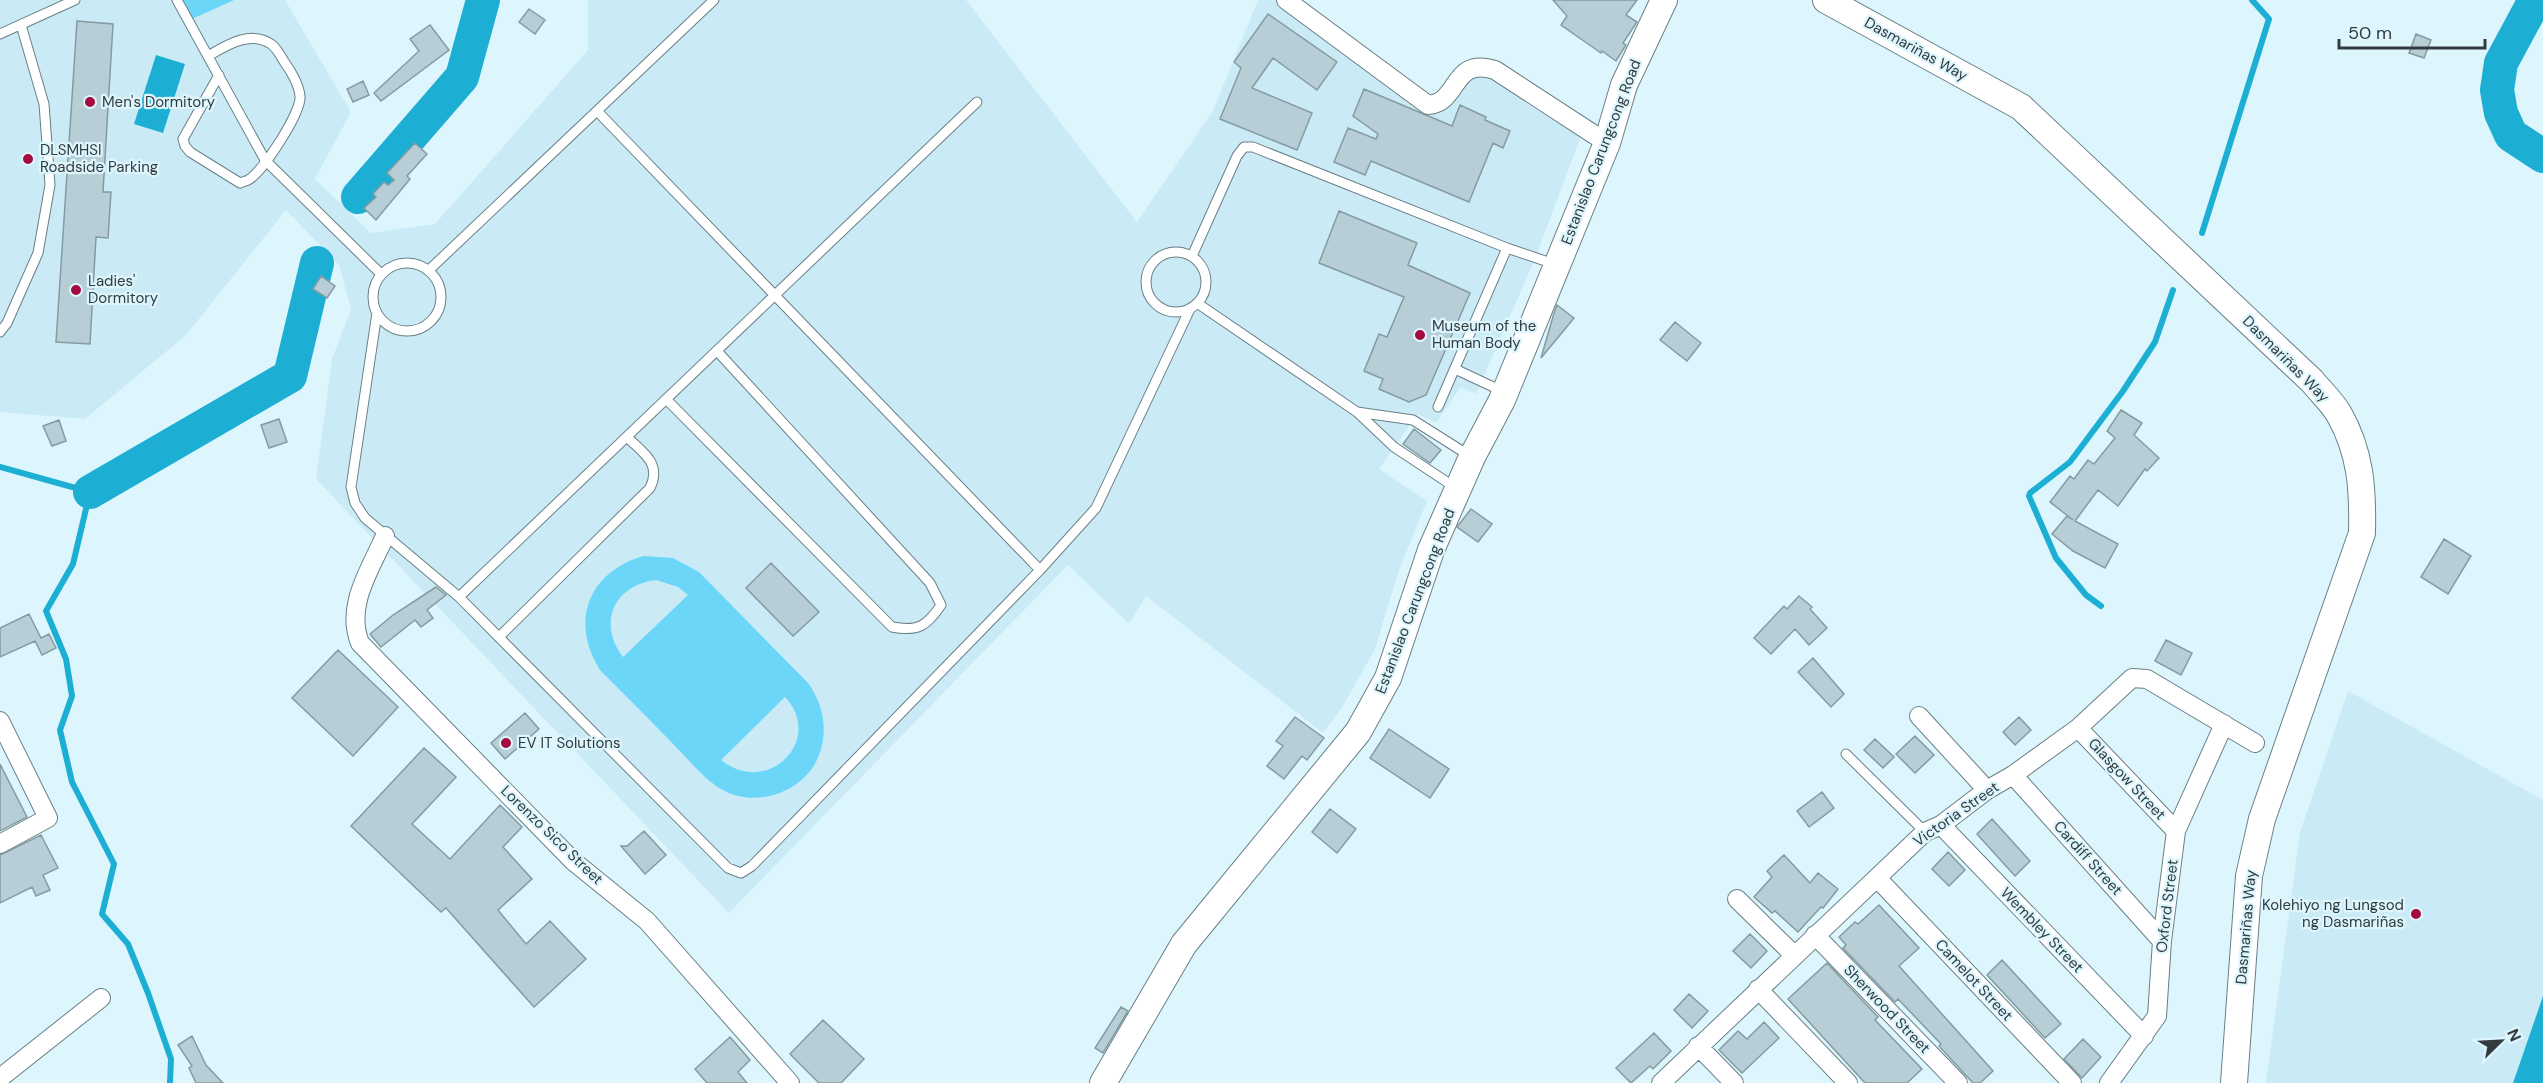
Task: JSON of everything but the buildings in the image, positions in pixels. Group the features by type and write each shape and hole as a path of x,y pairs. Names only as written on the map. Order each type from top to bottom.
{"street":[{"path":"1286,0 1428,105 1442,100 1465,71 1483,66 1495,70 1607,143"},
{"name":"Estanislao Carungcong Road","path":"1103,1083 1184,944 1358,732 1374,706 1397,654 1431,550 1504,392 1558,266 1607,143 1624,85 1664,0"},
{"name":"Dasmariñas Way","path":"1826,0 2021,107 2312,381 2338,413 2355,448 2363,488 2362,533 2262,819 2249,876 2234,1083"},
{"name":"Lorenzo Sico Street","path":"385,536 355,606 354,629 360,643 573,861 647,921 790,1083"},
{"name":"Victoria Street","path":"1661,1083 1815,934 1933,828 2078,728 2133,678 2147,679 2255,743"},
{"path":"1919,716 1987,790"},
{"path":"0,721 48,818 0,844"},
{"name":"Oxford Street","path":"2109,1083 2157,1016 2162,941 2176,831 2224,724"},
{"name":"Glasgow Street","path":"2078,728 2176,831"},
{"name":"Cardiff Street","path":"2013,775 2162,941"},
{"name":"Wembley Street","path":"1933,828 2144,1036"},
{"name":"Camelot Street","path":"1877,878 2072,1083"},
{"path":"1737,899 1794,955"},
{"name":"Sherwood Street","path":"1815,934 1958,1083"},
{"path":"1758,989 1848,1083"},
{"path":"0,1081 101,998"},
{"path":"1698,1046 1734,1083"}],"lane":[{"path":"0,34 75,0"},
{"path":"177,0 265,160 381,274"},
{"path":"429,270 714,0"},
{"path":"0,332 7,323 38,254 50,185 44,104 21,25"},
{"path":"208,56 233,42 253,37 272,45 289,69 300,97 297,113 286,134 248,181 240,183 184,146 183,139 187,128 219,75"},
{"path":"459,597 977,102"},
{"path":"597,111 1040,570"},
{"path":"1192,256 1237,156 1244,147 1253,147 1558,266"},
{"path":"1438,407 1507,248"},
{"path":"377,314 393,328 403,331 414,330 433,319 441,300 436,279 429,270 419,265 399,263 381,274 373,293 373,303 377,314 351,487 354,502 365,518 459,597 728,868 741,873 752,866 1040,570 1096,508 1194,306 1206,287 1203,268 1192,256 1180,251 1161,255 1153,261 1145,278 1146,288 1156,305 1172,312 1194,306 1357,412 1394,447 1458,490"},
{"path":"666,399 892,627 911,630 930,620 941,604 930,583 717,351"},
{"path":"1455,369 1504,392"},
{"path":"1357,412 1413,420 1472,457"},
{"path":"499,637 650,488 655,470 652,462 627,436"},
{"path":"1846,754 1933,828"}],"shaded area":[{"path":"0,0 285,0 351,112 315,179 371,233 435,224 588,50 588,0 966,0 1137,222 1213,111 1258,0 1275,0 1425,111 1436,113 1445,109 1473,73 1483,71 1581,136 1535,259 1476,394 1461,387 1436,423 1418,414 1379,469 1427,501 1398,573 1375,649 1343,706 1323,733 1146,596 1129,624 1068,565 729,913 316,479 332,359 351,309 339,265 286,210 186,335 85,419 0,412"},
{"path":"183,0 234,0 192,19"},
{"path":"156,55 185,64 163,133 134,124"},
{"path":"644,556 673,558 699,572 809,684 822,712 823,742 816,762 798,783 774,795 760,798 734,795 721,789 698,770 600,670 591,652 586,634 586,616 590,600 598,586 610,573 625,563","holes":["656,580 678,587 688,595 623,657 615,644 611,631 614,608 629,589 641,583","785,697 796,713 798,730 795,745 786,758 772,768 756,772 739,770 721,760"]},
{"name":"Kolehiyo ng Lungsod ng Dasmariñas","path":"2348,691 2543,800 2543,996 2513,1083 2266,1083 2300,832"},
{"path":"2543,996 2543,1083 2513,1083"}],"waterway":[{"path":"358,197 462,77 483,0"},
{"path":"2202,233 2269,19 2252,0"},
{"path":"2535,0 2501,63 2497,90 2501,113 2511,135 2543,156"},
{"path":"90,492 290,376 317,263"},
{"path":"2101,606 2086,595 2056,558 2029,496 2070,462 2123,391 2155,342 2173,290"},
{"path":"0,467 90,492 73,564 46,611 66,659 72,696 60,730 72,782 114,864 102,914 128,944 148,993 171,1059 170,1083"}],"place":[{"name":"Men's Dormitory","path":"90,102"},
{"name":"DLSMHSI Roadside Parking","path":"28,159"},
{"name":"Ladies' Dormitory","path":"76,290"},
{"name":"Museum of the Human Body","path":"1420,335"},
{"name":"EV IT Solutions","path":"506,743"},
{"name":"Kolehiyo ng Lungsod ng Dasmariñas","path":"2416,914"}]}
